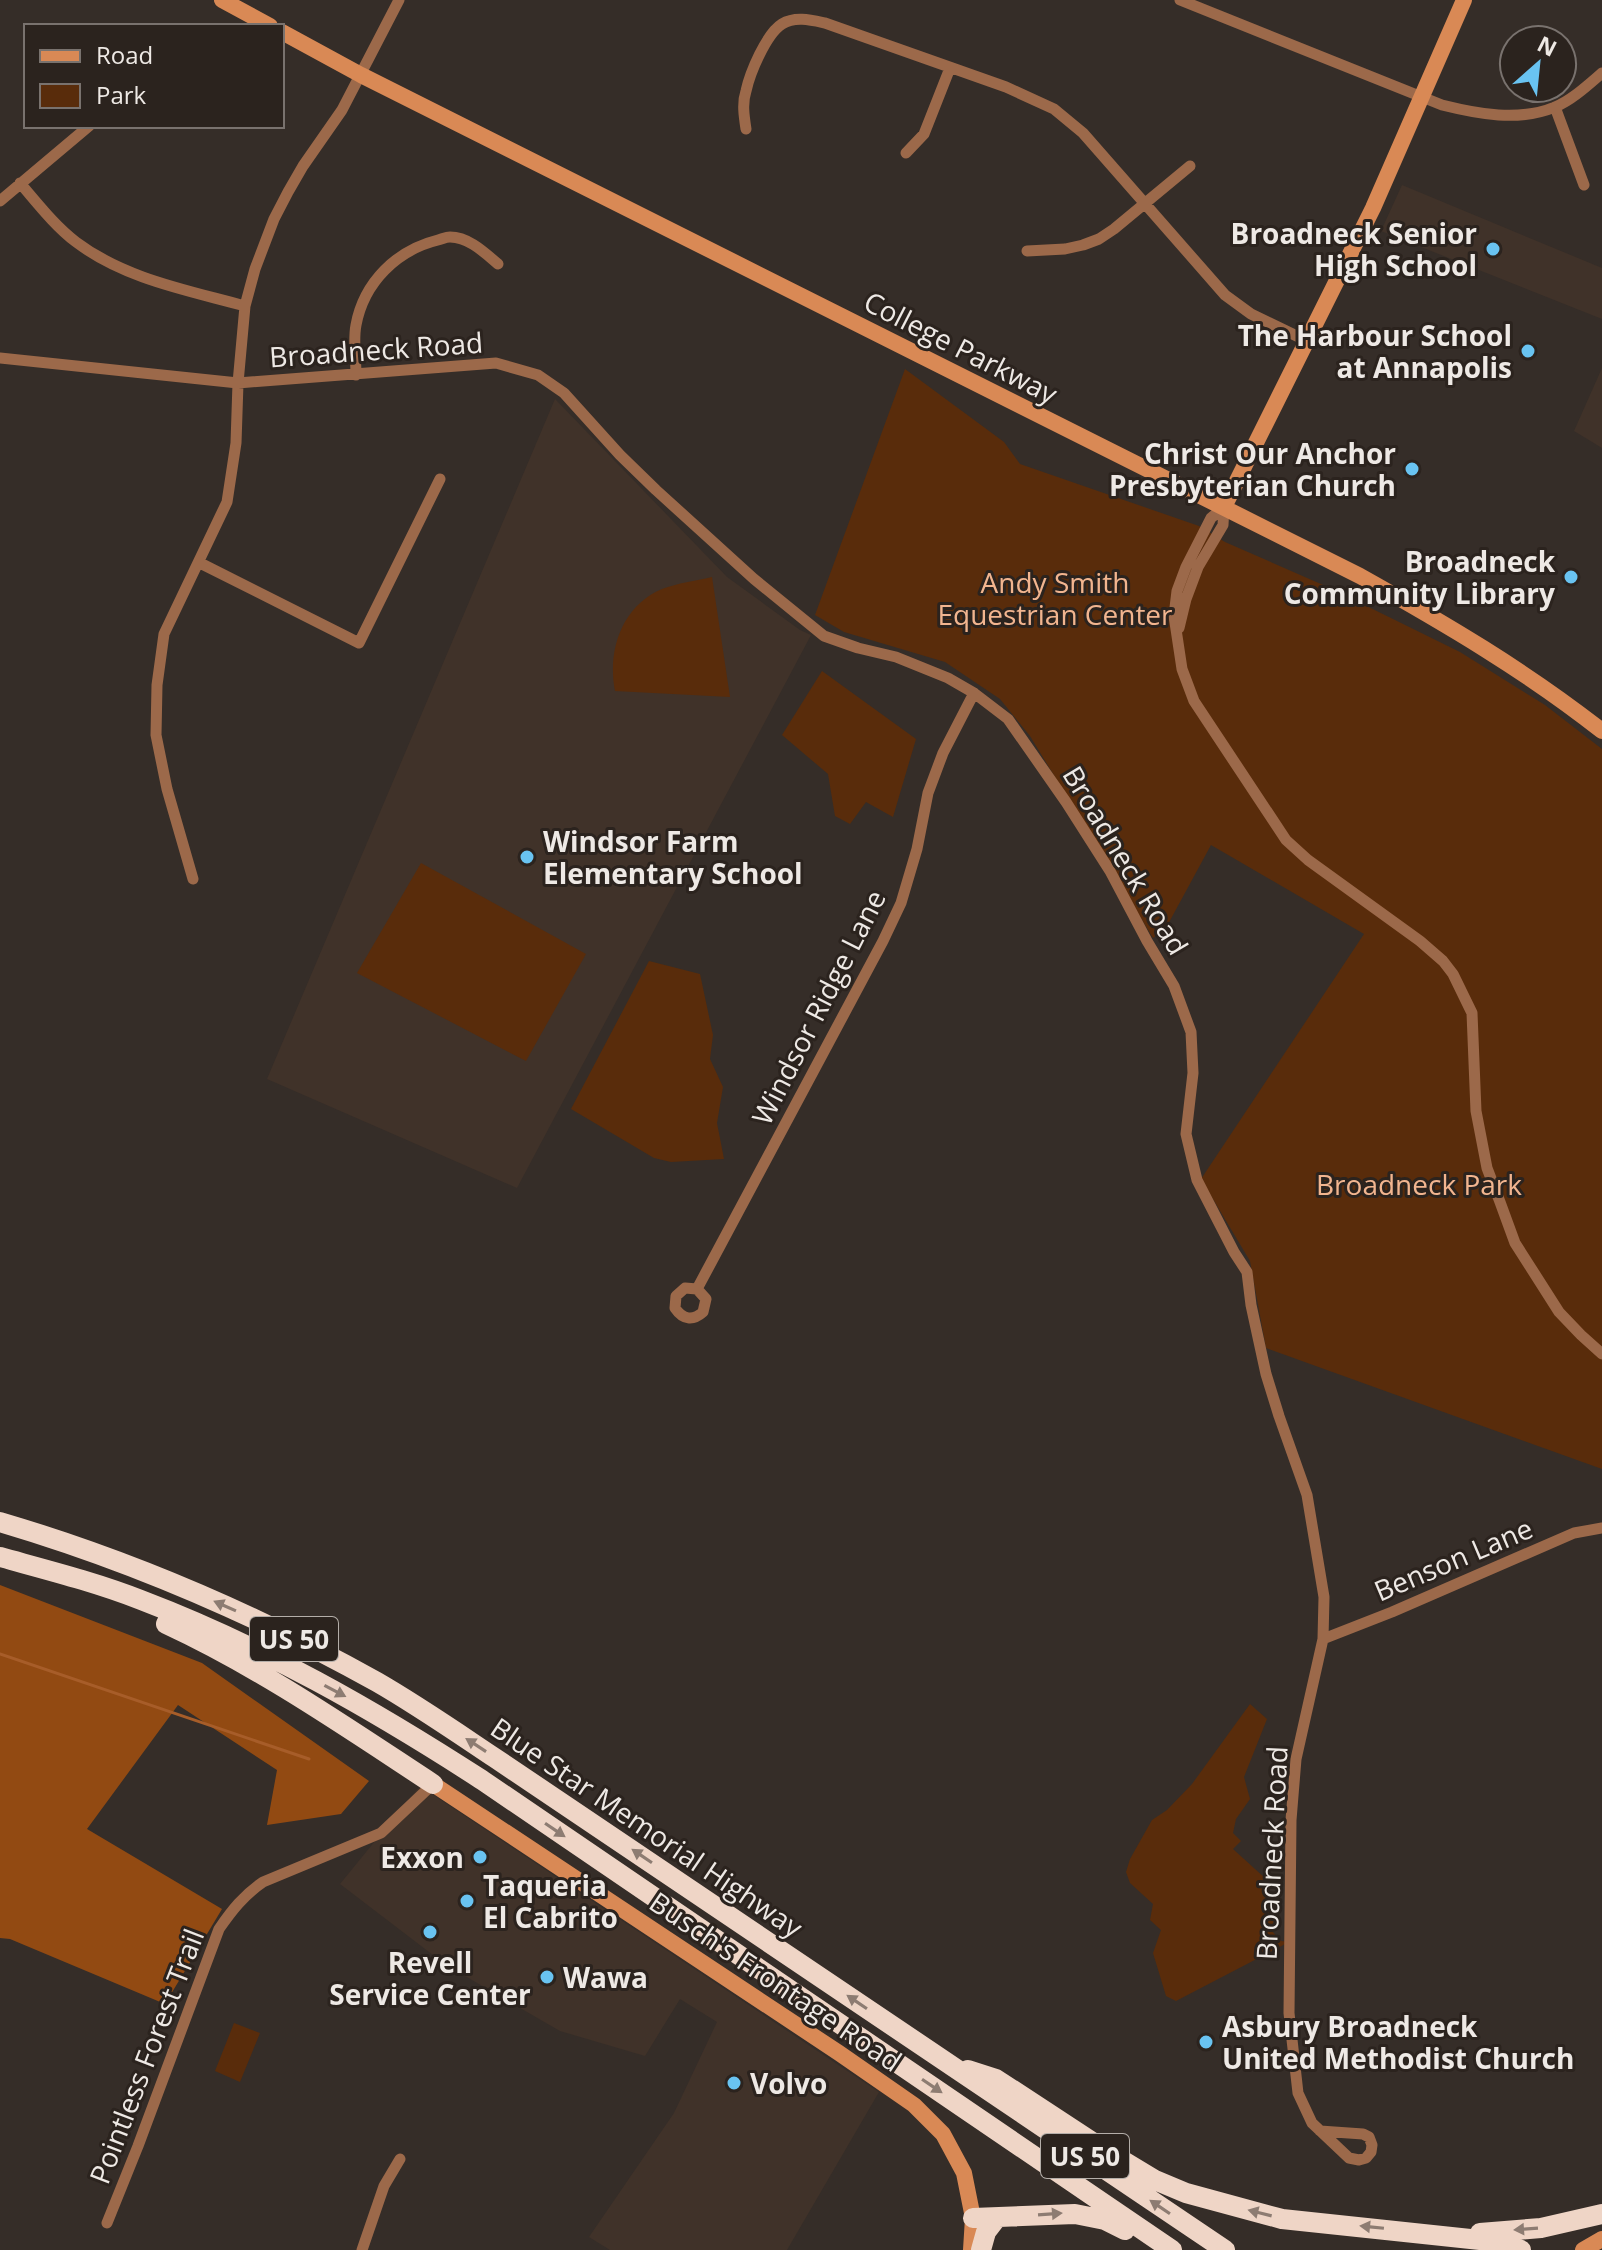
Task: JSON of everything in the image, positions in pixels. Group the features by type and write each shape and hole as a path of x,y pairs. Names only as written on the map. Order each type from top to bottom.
{"highway":[{"name":"Blue Star Memorial Highway","path":"0,1522 141,1569 267,1624 379,1683 507,1765 1225,2250"},
{"name":"Blue Star Memorial Highway","path":"0,1557 138,1599 199,1624 333,1689 412,1735 1170,2250"},
{"path":"31,1565 53,1581 167,1624 218,1648 264,1674 433,1784"},
{"path":"945,2062 996,2079 1155,2180 1186,2193 1282,2219 1489,2241 1521,2250"},
{"path":"973,2218 1060,2213 1089,2216 1105,2220 1170,2250"},
{"path":"1408,2231 1480,2233 1541,2228 1602,2214"},
{"path":"981,2250 986,2232 996,2219"}],"main road":[{"path":"222,0 266,24"},
{"path":"1224,507 1374,206 1464,0"},
{"name":"College Parkway","path":"284,33 361,75 1360,576 1522,671 1602,731"},
{"name":"Busch's Frontage Road","path":"433,1784 914,2105 943,2134 957,2158 968,2186 973,2218 971,2250"},
{"path":"1583,2250 1602,2239"}],"street":[{"path":"193,879 167,789 156,735 157,685 164,634 227,502 236,443 245,306 255,269 274,219 303,166 342,110 399,0"},
{"path":"1180,0 1442,105 1474,113 1501,116 1555,107 1602,73"},
{"path":"746,129 744,104 753,73 772,33 781,24 791,21 825,23 1036,100 1068,119 1083,133 1225,295 1251,314 1307,341"},
{"path":"906,153 924,134 950,68"},
{"path":"1555,107 1584,185"},
{"path":"0,201 87,128"},
{"path":"1027,251 1083,245 1114,229 1190,166"},
{"path":"20,183 52,220 100,258 145,278 245,306"},
{"path":"356,375 356,325 367,294 380,274 399,257 421,244 451,237 477,246 498,264"},
{"name":"Broadneck Road","path":"0,358 238,383 496,363 538,375 564,393 656,490 754,579 824,636 896,657 948,678 1008,719 1110,871 1174,986 1191,1032 1193,1073 1186,1134 1197,1180 1247,1272 1266,1374 1307,1495 1324,1597 1323,1639 1296,1759 1291,1820 1289,2013 1298,2093 1305,2110 1320,2131"},
{"path":"200,563 359,643 440,479"},
{"path":"1224,507 1223,525 1198,567 1178,632 1182,669 1194,701 1277,830 1308,860 1420,941 1453,974 1472,1013 1476,1111 1487,1168 1515,1243 1559,1312 1602,1354"},
{"name":"Windsor Ridge Lane","path":"697,1289 901,903 917,849 928,793 943,753 974,693"},
{"name":"Benson Lane","path":"1323,1639 1574,1533 1602,1528"},
{"name":"Pointless Forest Trail","path":"107,2223 219,1929 233,1908 263,1882 381,1833 433,1784"},
{"path":"362,2250 384,2186 400,2159"}],"shaded area":[{"name":"Broadneck Senior High School","path":"1402,185 1602,268 1602,319 1381,231"},
{"path":"1602,368 1602,448 1574,431"},
{"name":"Windsor Farm Elementary School","path":"555,399 727,577 811,635 517,1188 267,1079"},
{"path":"0,1585 202,1663 369,1781 341,1814 267,1825 277,1770 178,1705 87,1829 222,1909 165,2004 10,1939 0,1938"},
{"path":"420,1786 879,2092 787,2250 610,2250 589,2237 674,2113 717,2022 680,1999 645,2056 560,2031 446,1965 340,1884"}],"green space":[{"name":"Broadneck Park","path":"905,369 1004,442 1020,464 1199,526 1225,542 1330,588 1460,652 1545,705 1602,749 1602,1469 1266,1348 1250,1261 1201,1179 1364,934 1211,845 1167,926 1153,938 1030,736 1000,699 945,662 844,632 815,615"},
{"path":"712,577 730,697 615,691 613,660 616,645 627,618 637,606 662,589"},
{"path":"822,671 916,739 893,817 866,802 850,824 835,816 828,774 782,735"},
{"path":"421,863 586,954 526,1061 357,973"},
{"path":"649,961 700,974 713,1035 710,1059 723,1087 717,1123 724,1159 671,1162 654,1158 571,1109"},
{"path":"1250,1704 1267,1719 1244,1777 1250,1799 1236,1819 1233,1833 1241,1841 1233,1849 1266,1879 1266,1895 1278,1907 1271,1930 1281,1941 1289,1942 1176,2001 1166,1996 1153,1953 1161,1930 1150,1920 1153,1904 1130,1883 1126,1872 1152,1820 1167,1810 1192,1784"},
{"path":"234,2023 260,2033 240,2082 215,2071"}],"waterway":[{"path":"0,1654 309,1759"}],"place":[{"name":"Broadneck Senior High School","path":"1493,249"},
{"name":"The Harbour School at Annapolis","path":"1528,351"},
{"name":"Christ Our Anchor Presbyterian Church","path":"1412,469"},
{"name":"Broadneck Community Library","path":"1571,577"},
{"name":"Windsor Farm Elementary School","path":"527,857"},
{"name":"Exxon","path":"480,1857"},
{"name":"Taqueria El Cabrito","path":"467,1901"},
{"name":"Revell Service Center","path":"430,1932"},
{"name":"Wawa","path":"547,1977"},
{"name":"Asbury Broadneck United Methodist Church","path":"1206,2042"},
{"name":"Volvo","path":"734,2083"}],"park label":[{"name":"Andy Smith Equestrian Center","path":"1055,598"}]}
